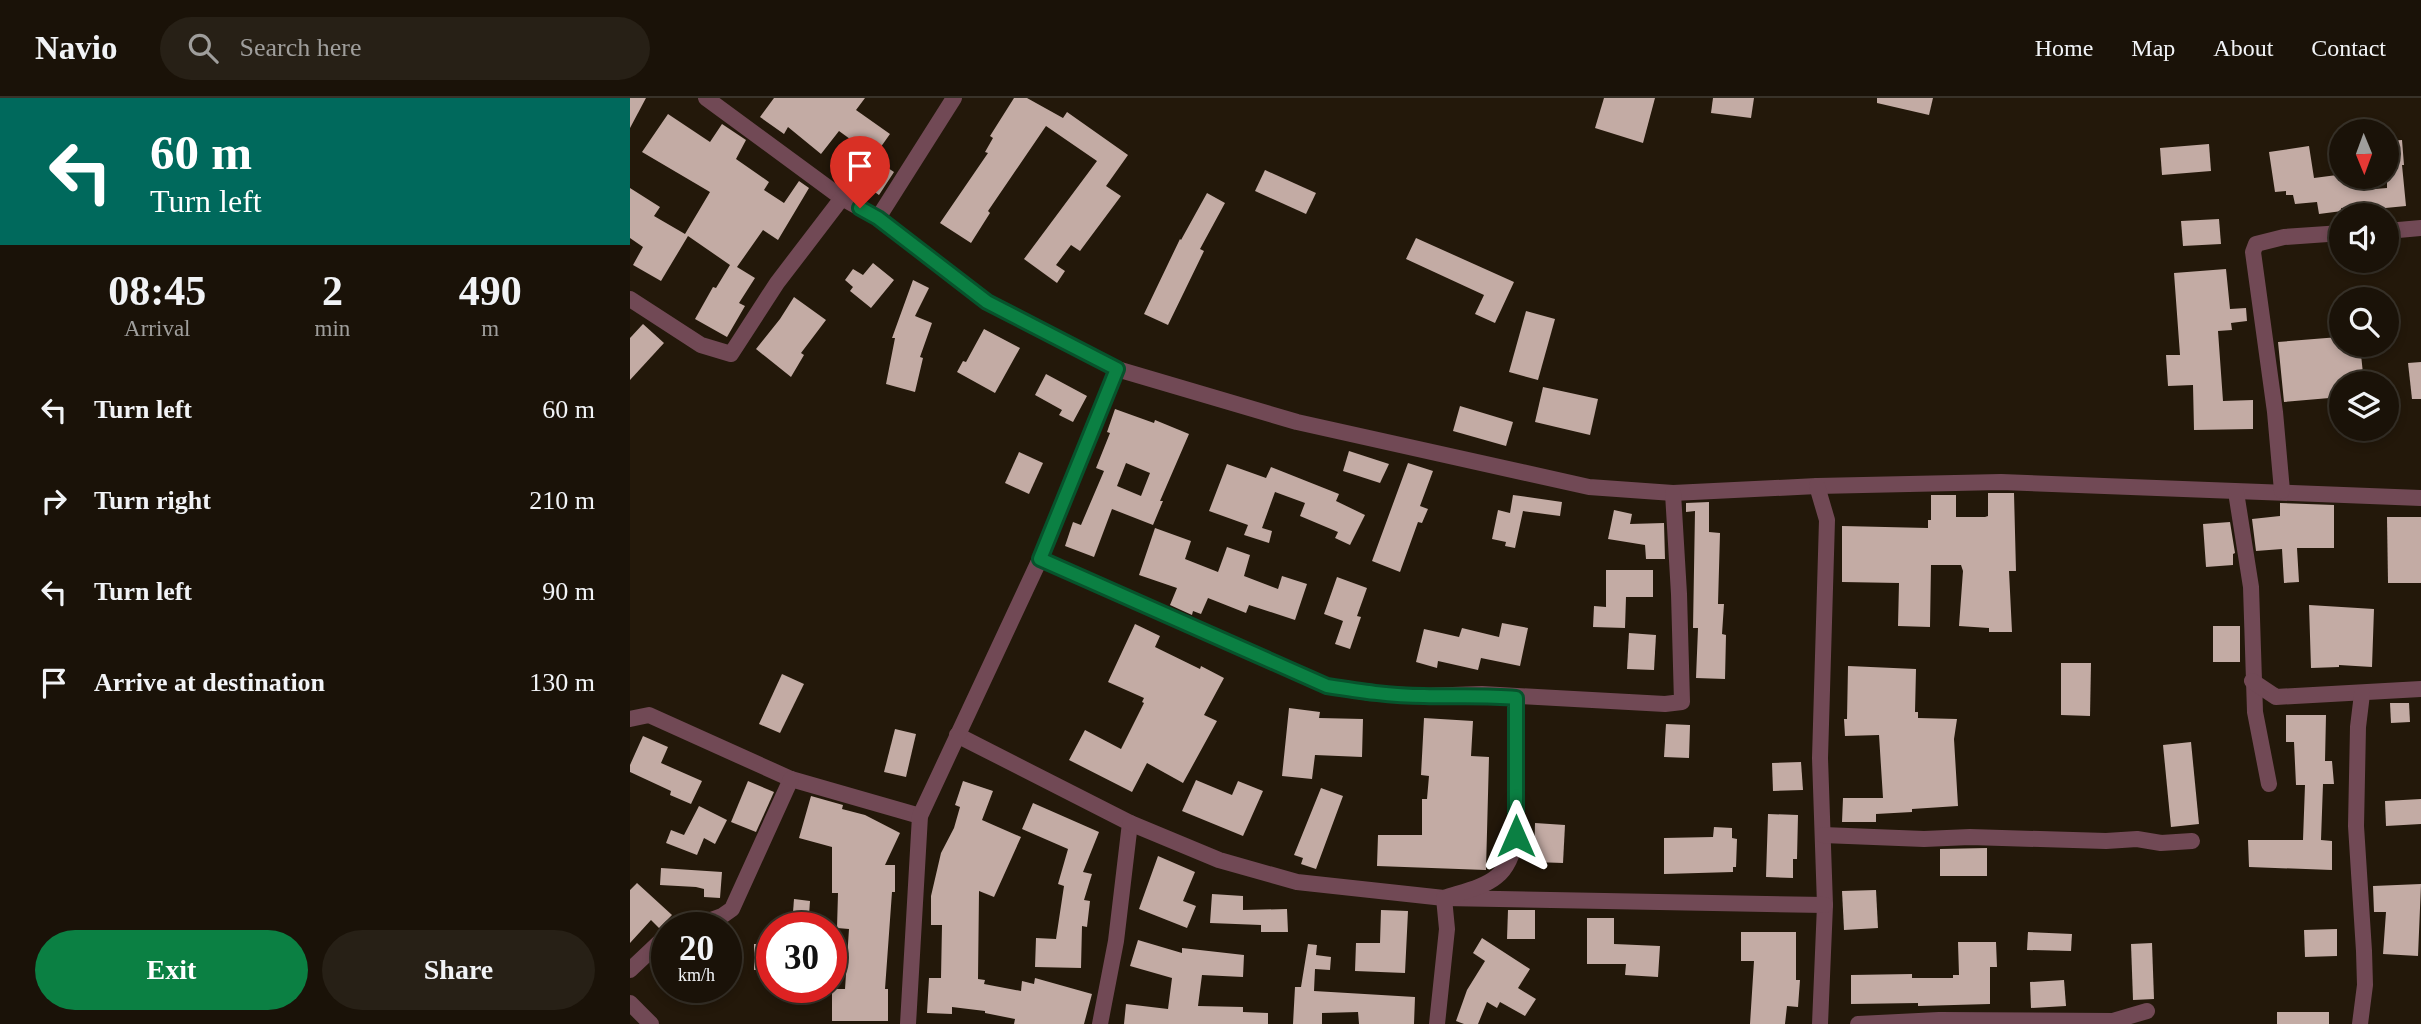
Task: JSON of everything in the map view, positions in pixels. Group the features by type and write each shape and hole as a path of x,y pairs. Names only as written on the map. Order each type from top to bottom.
{"street":[{"path":"706,98 842,198 878,218 987,302 1117,369 1297,422 1589,487 1673,493 1817,486 2001,482 2421,498"},
{"path":"878,218 954,98"},
{"path":"630,299 701,345 731,354 777,283 842,198"},
{"path":"2399,230 2421,229"},
{"path":"2282,491 2276,412 2253,252 2256,244 2284,237 2329,234"},
{"path":"908,1024 920,816 1040,559 1117,369"},
{"path":"1817,486 1826,520 1819,758 1825,905 1820,1024"},
{"path":"2236,492 2251,587 2252,681 2258,739 2265,757 2269,784"},
{"path":"1040,559 1327,686 1371,693 1423,696 1482,694 1665,705 1682,702 1673,493"},
{"path":"2252,681 2276,697 2421,689"},
{"path":"2360,1024 2365,985 2356,825 2358,726 2362,694"},
{"path":"1444,898 1483,885 1503,872 1513,857 1516,836 1516,698"},
{"path":"630,719 649,715 792,779 920,816"},
{"path":"957,735 1130,824 1219,860 1297,882 1444,898 1825,905"},
{"path":"728,912 732,909 792,779"},
{"path":"1100,1024 1116,941 1130,824"},
{"path":"1823,835 1924,839 2137,839 2161,843 2192,841"},
{"path":"1437,1024 1447,929 1444,898"},
{"path":"630,970 651,950"},
{"path":"630,1003 651,1024"},
{"path":"1857,1024 1939,1020 2113,1021 2147,1011"}],"building":[{"path":"630,98 646,98 630,128"},
{"path":"774,98 865,98 856,110 890,134 873,158 894,172 879,195 844,171 861,147 839,131 821,154 788,127 784,134 760,117"},
{"path":"1014,98 1027,98 1063,118 1067,112 1128,155 1106,186 1121,196 1080,251 1071,245 1056,265 1065,271 1057,283 1024,259 1097,161 1046,126 988,211 990,213 971,243 940,223 988,153 985,152 993,138 990,136"},
{"path":"1604,98 1655,98 1643,143 1595,128"},
{"path":"1713,98 1754,98 1751,118 1711,113"},
{"path":"1877,98 1933,98 1929,115 1877,103"},
{"path":"668,114 710,142 722,124 746,140 736,159 769,182 764,190 784,203 799,181 809,188 778,240 763,230 737,267 755,278 739,303 745,306 727,337 695,319 713,287 716,288 730,265 688,236 661,281 633,265 643,247 630,238 630,188 660,207 654,216 685,234 710,192 642,152"},
{"path":"2399,140 2402,140 2406,206 2399,207 2399,203 2329,203 2329,213 2319,214 2317,202 2295,204 2293,195 2286,195 2286,191 2275,192 2269,152 2309,146 2314,178 2329,176 2329,189 2399,189"},
{"path":"2209,144 2211,171 2162,175 2160,148"},
{"path":"1265,170 1316,193 1306,214 1255,191"},
{"path":"1207,193 1225,203 1200,249 1204,251 1168,325 1144,314 1180,239"},
{"path":"2219,219 2221,244 2183,246 2181,221"},
{"path":"1416,238 1514,282 1495,323 1475,314 1484,295 1406,259"},
{"path":"873,263 894,280 871,308 850,291 853,287 845,280 853,269 863,275"},
{"path":"2226,269 2230,309 2246,308 2247,321 2231,323 2232,330 2218,331 2223,401 2253,400 2253,429 2194,430 2193,385 2168,386 2166,355 2180,355 2174,273"},
{"path":"913,280 929,288 915,316 932,323 920,357 923,358 915,392 886,384 895,338 892,338"},
{"path":"794,297 826,320 801,353 804,355 791,377 756,349"},
{"path":"1526,311 1555,319 1538,380 1509,372"},
{"path":"643,324 664,343 630,380 630,338"},
{"path":"984,329 1020,348 995,393 957,372 963,361 966,362"},
{"path":"2329,338 2329,357 2361,357 2363,371 2329,371 2329,398 2284,402 2278,342"},
{"path":"2421,362 2421,399 2412,399 2408,363"},
{"path":"1046,374 1087,396 1073,422 1059,415 1062,410 1035,395"},
{"path":"1543,387 1598,399 1590,435 1535,422"},
{"path":"1460,406 1513,422 1506,446 1453,431"},
{"path":"1115,409 1154,423 1155,420 1189,434 1160,501 1163,501 1153,525 1112,509 1094,557 1065,546 1073,522 1081,525 1104,471 1096,468 1110,433 1107,432","holes":["1126,463 1150,473 1141,496 1117,486"]},
{"path":"1349,451 1389,464 1380,483 1343,471"},
{"path":"1019,452 1043,463 1029,494 1005,483"},
{"path":"1408,463 1433,471 1420,506 1428,509 1422,523 1418,522 1400,572 1372,561"},
{"path":"1227,464 1266,478 1271,467 1339,494 1336,501 1365,515 1350,545 1335,538 1338,532 1300,516 1305,503 1275,492 1262,528 1272,531 1269,543 1244,535 1248,525 1209,511"},
{"path":"1988,493 2014,493 2016,571 2009,571 2012,632 1989,632 1989,628 1959,626 1963,571 1961,565 1931,565 1930,627 1898,626 1899,583 1842,582 1842,526 1928,528 1928,520 1931,520 1931,495 1956,495 1956,517 1985,517 1988,516"},
{"path":"1513,495 1562,502 1560,516 1523,511 1515,548 1505,546 1506,542 1492,539 1498,510 1510,513"},
{"path":"1709,502 1709,532 1720,533 1718,604 1724,604 1722,634 1726,635 1725,679 1696,678 1698,628 1693,628 1695,511 1686,512 1686,503"},
{"path":"2280,503 2334,505 2334,548 2297,548 2299,582 2284,583 2282,549 2256,551 2252,519 2280,516"},
{"path":"1614,510 1632,514 1630,524 1664,523 1665,559 1646,559 1645,545 1608,539"},
{"path":"2387,517 2421,517 2421,583 2388,583"},
{"path":"2230,522 2235,553 2233,565 2206,567 2203,524"},
{"path":"1155,528 1191,541 1185,559 1218,572 1227,547 1250,555 1244,576 1278,589 1282,576 1307,584 1295,620 1249,605 1246,613 1208,598 1201,614 1193,611 1192,615 1170,605 1177,588 1139,575"},
{"path":"1606,570 1653,570 1653,597 1626,597 1625,628 1593,627 1594,606 1606,607"},
{"path":"1337,577 1367,588 1357,616 1361,617 1350,649 1335,644 1343,621 1324,614"},
{"path":"2309,605 2374,609 2372,667 2339,665 2311,668"},
{"path":"1502,623 1528,628 1520,666 1481,658 1478,670 1438,661 1437,668 1416,662 1424,629 1459,637 1462,628 1499,637"},
{"path":"1135,624 1160,636 1155,647 1224,678 1204,715 1217,721 1183,783 1147,763 1132,792 1069,760 1085,730 1121,749 1144,703 1144,698 1108,682"},
{"path":"2213,626 2240,626 2240,662 2213,662"},
{"path":"1629,633 1656,635 1654,670 1627,669"},
{"path":"2061,663 2091,663 2090,716 2061,715"},
{"path":"1848,666 1916,669 1915,712 1918,712 1918,718 1957,719 1954,739 1958,806 1876,814 1876,822 1842,822 1843,798 1883,798 1879,735 1845,736"},
{"path":"782,674 804,684 780,733 759,724"},
{"path":"2390,703 2409,703 2410,722 2391,723"},
{"path":"1289,708 1320,712 1319,718 1363,719 1362,757 1315,755 1312,779 1282,776"},
{"path":"2286,715 2326,715 2325,761 2332,761 2334,784 2323,784 2321,840 2332,841 2332,870 2249,867 2248,840 2303,840 2305,785 2296,785 2294,742 2286,742"},
{"path":"1424,718 1473,721 1471,756 1489,757 1486,870 1377,866 1378,835 1422,835 1422,799 1427,799 1429,776 1421,775"},
{"path":"1666,724 1690,725 1689,758 1664,757"},
{"path":"895,729 916,734 906,777 884,772"},
{"path":"643,736 668,747 661,763 702,781 691,804 670,795 671,791 630,772 630,765"},
{"path":"2191,742 2199,824 2171,827 2163,745"},
{"path":"1801,762 1803,790 1773,791 1772,763"},
{"path":"1196,780 1232,795 1238,781 1263,791 1243,836 1182,811"},
{"path":"748,781 774,792 756,832 731,822"},
{"path":"963,781 993,791 982,820 1021,837 994,897 979,891 978,979 985,980 984,984 1021,991 1022,981 1034,984 1035,978 1092,994 1084,1024 1014,1024 1015,1019 985,1011 952,1007 952,1014 927,1013 929,978 941,978 942,925 931,925 931,896 941,853 954,828 960,807 955,805"},
{"path":"1321,788 1343,796 1316,869 1301,864 1303,858 1294,855"},
{"path":"811,796 843,805 842,809 865,815 900,833 885,865 895,865 895,892 892,892 885,989 888,989 888,1021 832,1021 832,1003 847,1003 847,912 837,912 838,893 832,893 832,847 799,838"},
{"path":"2421,799 2421,824 2386,826 2385,801"},
{"path":"1033,803 1099,832 1083,872 1092,874 1084,900 1090,901 1087,927 1082,926 1081,968 1035,967 1036,938 1056,939 1064,886 1058,884 1068,849 1022,829"},
{"path":"699,806 727,820 715,844 704,838 697,855 666,843 671,830 684,835"},
{"path":"1768,814 1798,815 1797,859 1793,859 1793,878 1766,877"},
{"path":"1535,823 1565,825 1563,863 1534,862"},
{"path":"1714,827 1732,828 1732,838 1737,839 1736,867 1733,867 1733,872 1664,874 1664,838 1713,837"},
{"path":"1987,848 1987,876 1940,876 1940,849"},
{"path":"1158,856 1195,872 1183,901 1196,906 1187,928 1139,909"},
{"path":"661,868 722,872 720,898 704,897 704,889 696,887 660,885"},
{"path":"637,883 669,912 651,912 651,920 630,943 630,890"},
{"path":"2421,884 2418,956 2383,954 2386,912 2374,912 2373,886"},
{"path":"1876,890 1878,928 1844,930 1842,891"},
{"path":"1212,894 1243,896 1243,910 1287,909 1288,932 1261,932 1261,925 1210,923"},
{"path":"794,899 810,901 809,912 793,912"},
{"path":"1381,910 1408,911 1405,973 1355,971 1356,943 1380,943"},
{"path":"1508,910 1535,910 1535,939 1507,939"},
{"path":"1587,918 1614,918 1614,944 1660,946 1658,977 1625,975 1626,964 1587,964"},
{"path":"2337,929 2337,956 2305,957 2304,930"},
{"path":"1741,932 1796,932 1796,980 1800,980 1798,1007 1787,1006 1785,1024 1750,1024 1754,961 1741,961"},
{"path":"2028,932 2072,934 2071,951 2027,950"},
{"path":"1482,938 1530,969 1518,988 1536,999 1525,1016 1500,1002 1497,1008 1487,1002 1478,1024 1456,1021 1467,990 1485,961 1473,953"},
{"path":"1138,940 1182,953 1182,948 1244,955 1243,977 1202,975 1198,1006 1243,1007 1243,1012 1268,1013 1268,1024 1124,1024 1126,1004 1168,1009 1172,978 1130,966"},
{"path":"1958,942 1996,942 1997,967 1990,967 1990,1004 1851,1004 1851,975 1912,974 1912,978 1953,978 1953,975 1959,975"},
{"path":"2152,943 2154,999 2133,1000 2131,944"},
{"path":"754,944 756,944 756,970"},
{"path":"1308,944 1317,945 1316,955 1331,957 1330,970 1315,969 1314,991 1415,997 1414,1024 1359,1024 1358,1012 1322,1013 1322,1024 1293,1024 1295,987 1301,987"},
{"path":"2064,980 2066,1006 2031,1008 2030,982"},
{"path":"2277,1012 2329,1012 2329,1024 2277,1024"}],"route":[{"path":"860,208 878,218 987,302 1117,369 1040,559 1327,686 1371,693 1423,696 1482,694 1516,698 1516,836"}]}
